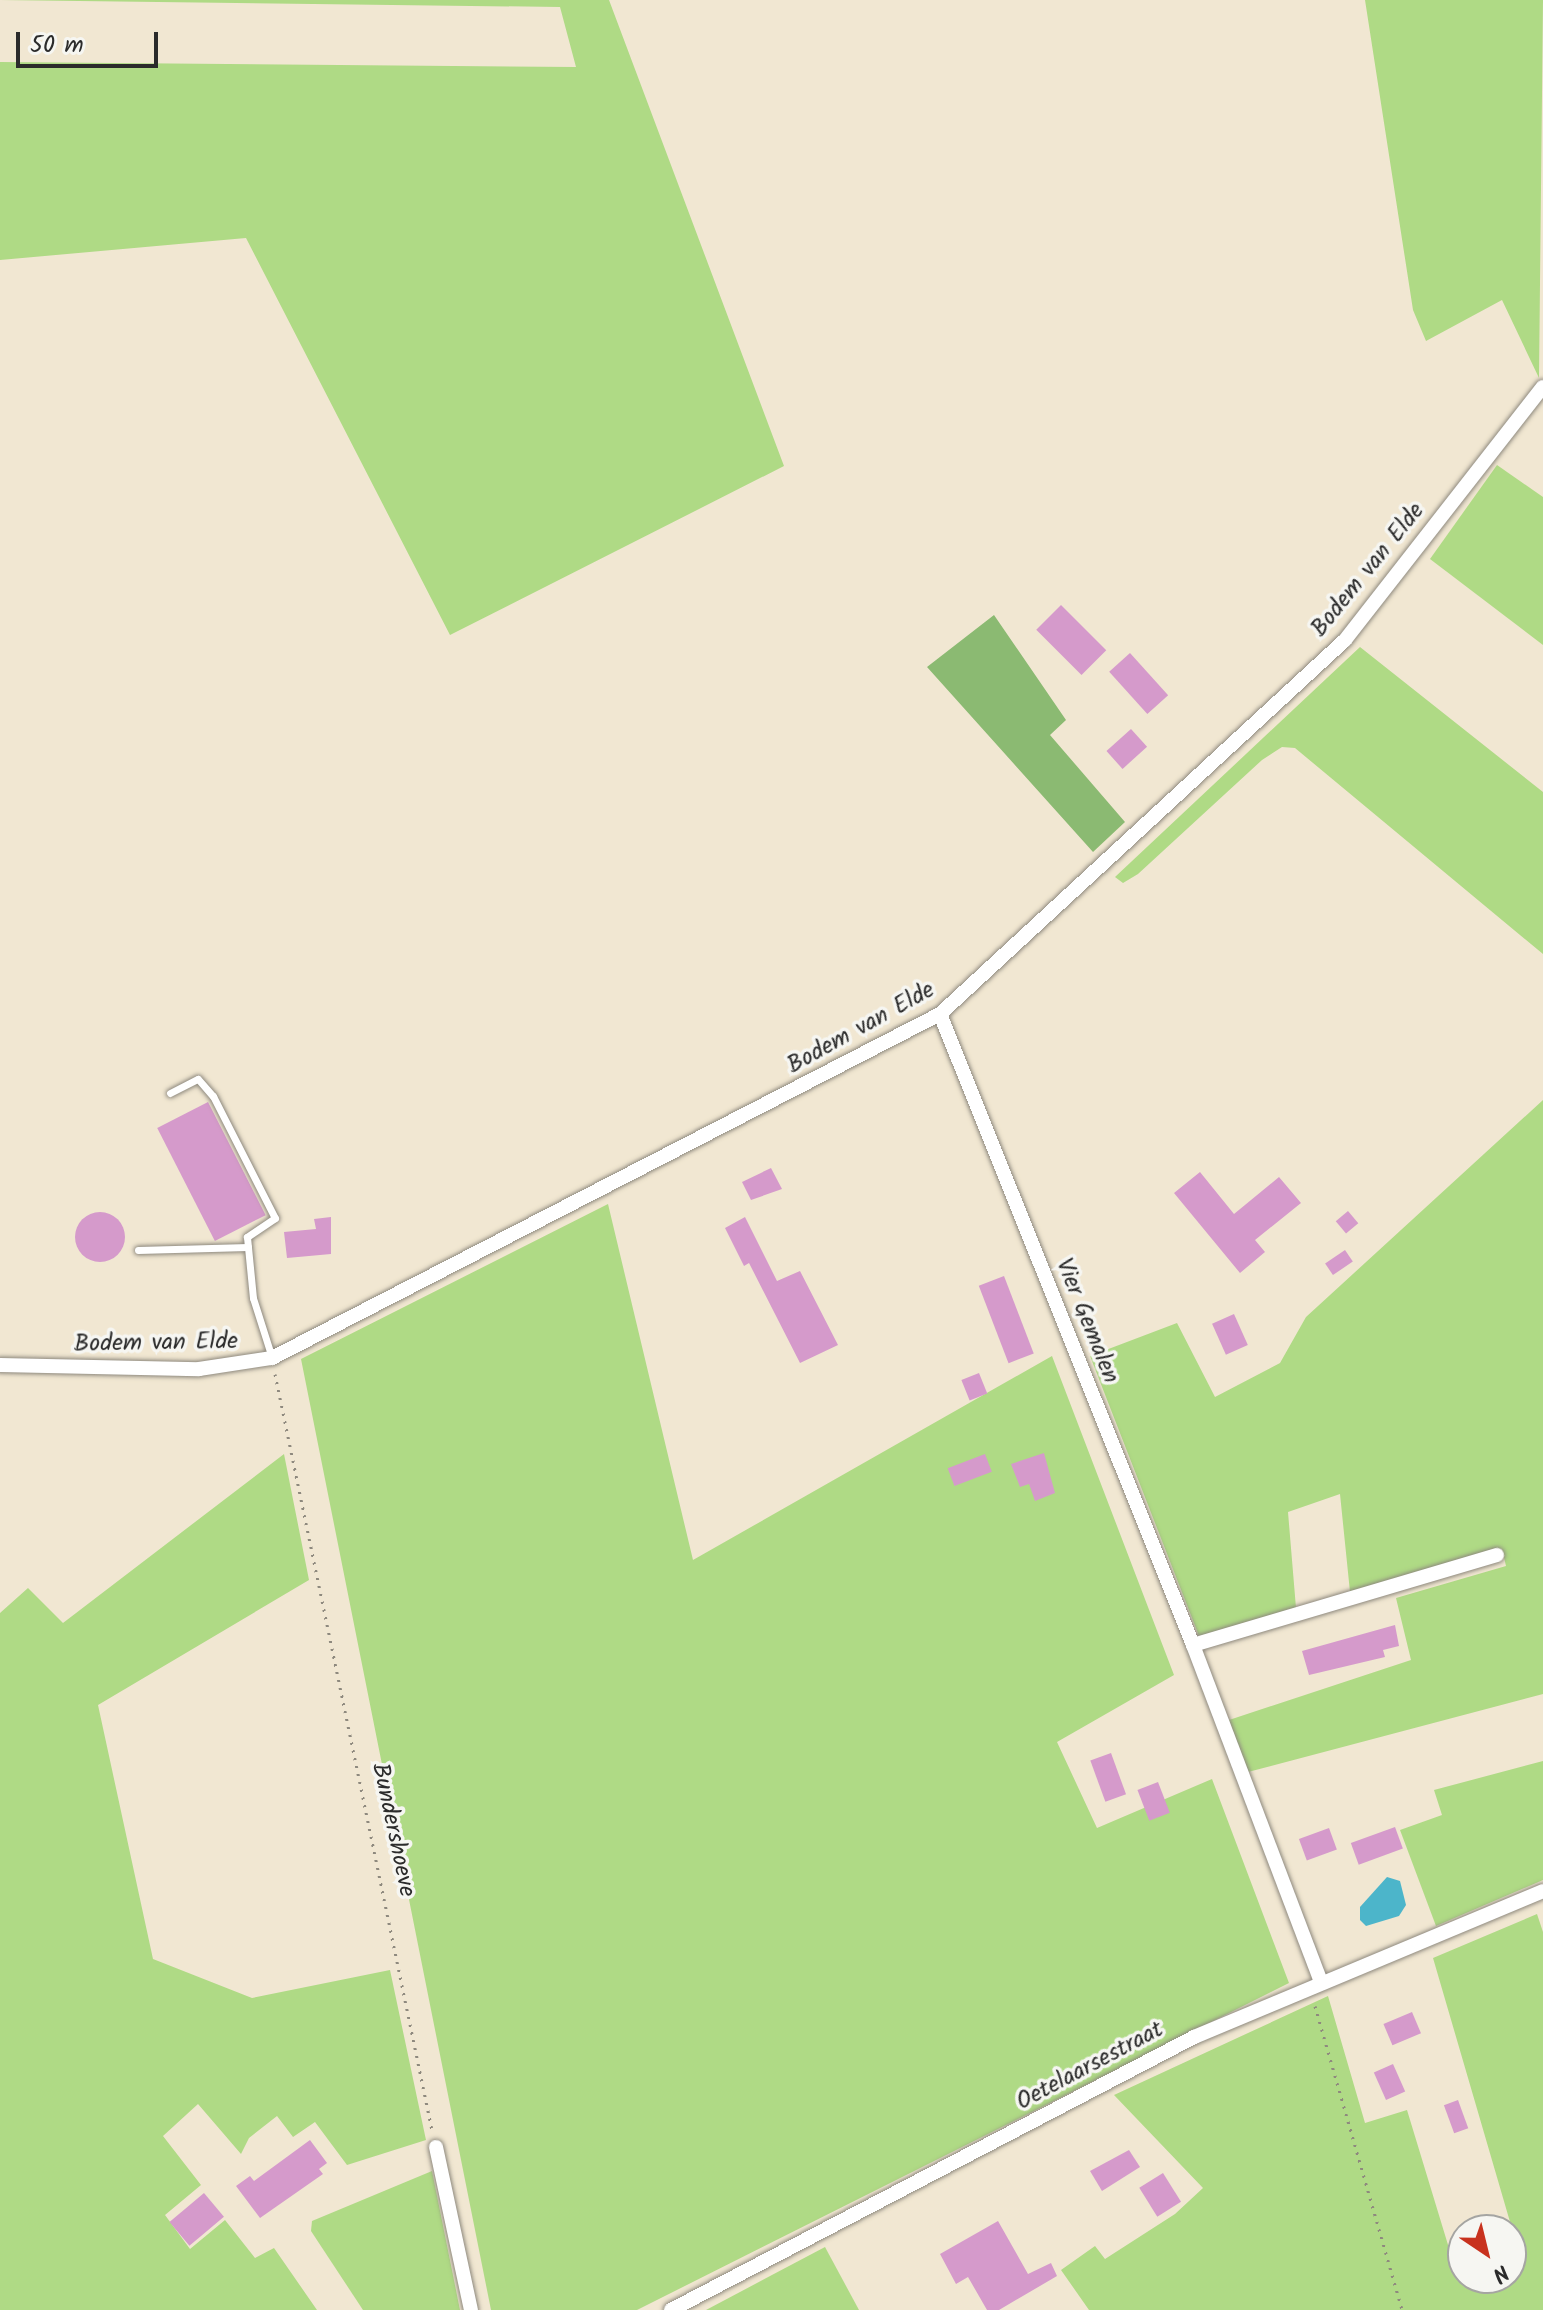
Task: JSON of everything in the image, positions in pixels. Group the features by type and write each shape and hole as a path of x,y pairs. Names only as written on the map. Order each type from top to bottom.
{"street":[{"name":"Bodem van Elde","path":"0,1365 199,1369 272,1358 940,1014 1345,640 1543,387"},
{"name":"Vier Gemalen","path":"940,1014 1193,1645 1315,1985"},
{"path":"1193,1645 1497,1555"},
{"name":"Oetelaarsestraat","path":"671,2310 1194,2037 1543,1891"},
{"path":"436,2147 471,2310"}],"lane":[{"path":"170,1093 198,1079 213,1096 275,1218 247,1237 253,1298 272,1358"},
{"path":"138,1250 248,1247"}],"path":[{"name":"Bundershoeve","path":"272,1358 436,2147"},
{"path":"1315,1985 1402,2310"}],"green space":[{"path":"0,0 609,0 784,466 450,635 246,238 0,260 0,62 576,67 560,7"},
{"path":"1365,0 1543,0 1539,378 1502,300 1426,341 1413,310"},
{"path":"1497,465 1543,497 1543,645 1430,559"},
{"path":"994,615 1066,720 1050,735 1125,822 1093,852 927,667"},
{"path":"1360,647 1543,792 1543,954 1295,748 1282,747 1262,760 1138,874 1123,883 1115,877"},
{"path":"1543,1100 1543,1694 1248,1772 1229,1720 1411,1660 1396,1598 1506,1566 1502,1549 1350,1592 1340,1494 1288,1512 1296,1608 1199,1636 1090,1356 1177,1323 1215,1397 1280,1363 1306,1317"},
{"path":"608,1204 693,1560 1052,1356 1174,1675 1057,1742 1097,1828 1212,1779 1289,1983 637,2310 491,2310 301,1359"},
{"path":"284,1454 309,1580 98,1705 153,1959 252,1998 390,1970 426,2140 347,2165 315,2122 293,2137 277,2116 249,2138 241,2154 198,2104 163,2136 201,2185 165,2215 190,2249 225,2220 255,2258 274,2248 317,2310 0,2310 0,1613 28,1588 63,1623"},
{"path":"1543,1761 1543,1880 1436,1926 1400,1830 1442,1815 1434,1790"},
{"path":"1537,1914 1543,1932 1543,2310 1089,2310 1061,2270 1095,2246 1105,2259 1175,2214 1203,2188 1114,2095 1328,1996 1365,2123 1407,2110 1447,2242 1447,2294 1527,2294 1527,2214 1508,2214 1433,1958"},
{"path":"432,2171 460,2310 363,2310 311,2231 312,2221"},
{"path":"825,2247 859,2310 706,2310"}],"water":[{"path":"1387,1877 1400,1881 1406,1905 1399,1916 1366,1926 1360,1920 1360,1907"}],"building":[{"path":"1061,605 1106,650 1082,675 1036,630"},
{"path":"1130,653 1168,695 1147,714 1109,672"},
{"path":"1131,729 1147,747 1123,769 1106,751"},
{"path":"208,1102 266,1215 215,1241 157,1128"},
{"path":"771,1168 782,1189 751,1200 742,1182"},
{"path":"1200,1172 1234,1214 1279,1177 1301,1203 1255,1240 1265,1252 1240,1273 1174,1193"},
{"path":"1348,1211 1358,1223 1346,1234 1336,1221"},
{"path":"100,1212 117,1220 125,1237 117,1254 100,1262 83,1254 75,1237 83,1220"},
{"path":"331,1217 331,1254 287,1258 284,1232 316,1229 314,1219"},
{"path":"745,1217 777,1281 800,1271 838,1345 800,1363 749,1263 744,1266 725,1228"},
{"path":"1345,1250 1353,1262 1333,1275 1325,1263"},
{"path":"1004,1276 1034,1353 1009,1363 979,1286"},
{"path":"1234,1314 1248,1345 1226,1355 1212,1324"},
{"path":"979,1373 987,1393 970,1401 961,1380"},
{"path":"1044,1453 1055,1493 1035,1501 1029,1484 1020,1487 1011,1464"},
{"path":"985,1454 992,1472 954,1486 948,1468"},
{"path":"1395,1625 1399,1646 1383,1650 1385,1657 1309,1675 1302,1651"},
{"path":"1111,1753 1126,1794 1105,1802 1090,1761"},
{"path":"1158,1782 1170,1813 1149,1821 1137,1790"},
{"path":"1395,1827 1403,1849 1359,1865 1351,1843"},
{"path":"1329,1828 1337,1850 1307,1861 1299,1839"},
{"path":"1412,2012 1421,2033 1392,2045 1383,2024"},
{"path":"1393,2064 1405,2091 1386,2100 1374,2073"},
{"path":"1458,2100 1468,2128 1454,2133 1444,2105"},
{"path":"310,2140 327,2163 319,2169 323,2174 260,2218 236,2186 250,2176 254,2181"},
{"path":"1129,2150 1140,2167 1102,2191 1090,2171"},
{"path":"1163,2173 1181,2202 1157,2217 1139,2188"},
{"path":"204,2193 224,2217 189,2246 170,2222"},
{"path":"998,2221 1028,2274 1051,2263 1057,2276 999,2310 987,2310 968,2277 956,2284 940,2254"}]}
